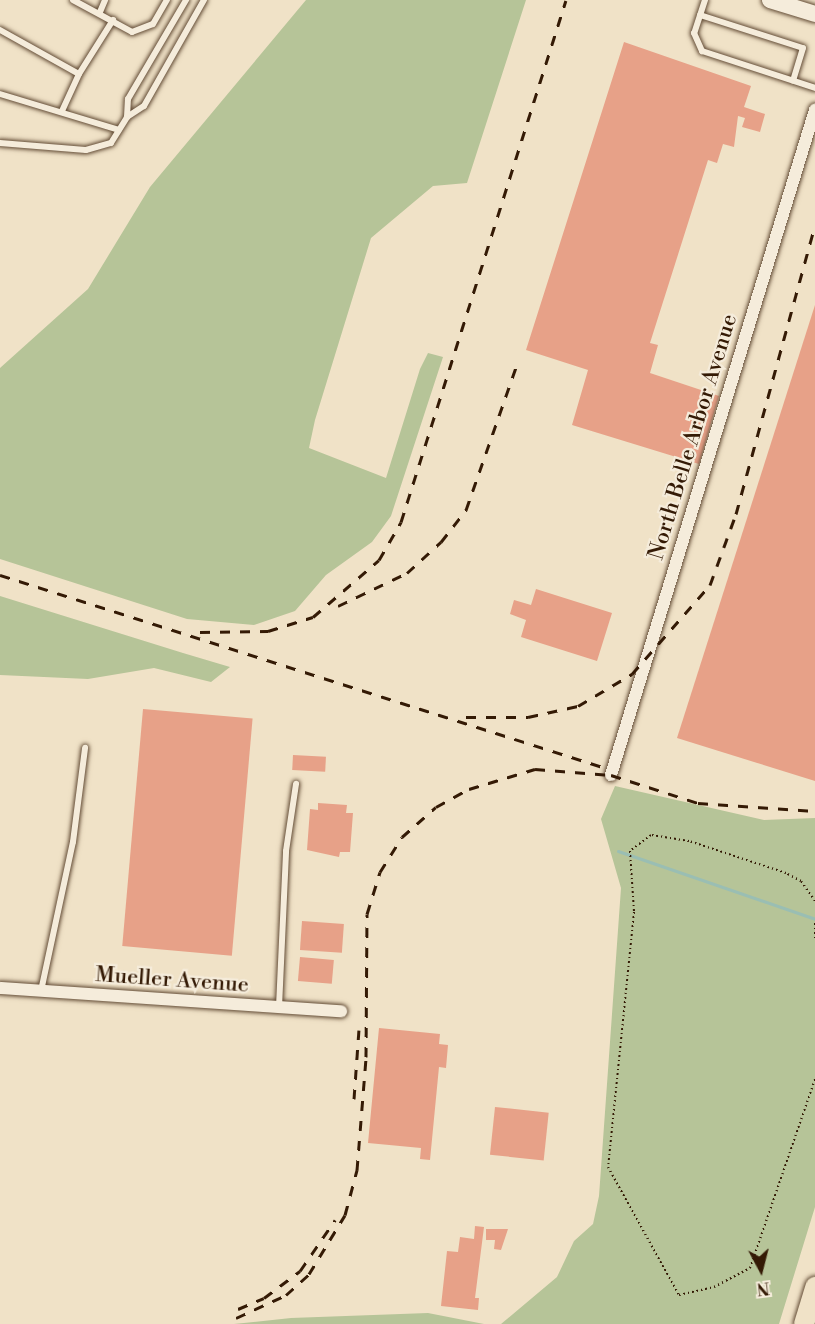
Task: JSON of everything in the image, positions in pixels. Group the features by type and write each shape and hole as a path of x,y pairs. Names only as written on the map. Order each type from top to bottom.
{"main road":[{"path":"806,1318 815,1287"}],"street":[{"path":"770,0 815,14"},
{"name":"North Belle Arbor Avenue","path":"611,776 815,110"},
{"name":"Mueller Avenue","path":"0,988 341,1011"}],"lane":[{"path":"73,0 100,12 132,32 153,24 166,0"},
{"path":"100,12 105,0"},
{"path":"127,117 128,99 186,0"},
{"path":"0,142 86,150 111,142 127,117 144,106 204,0"},
{"path":"705,0 694,33 702,51 815,88"},
{"path":"700,15 803,48 793,81"},
{"path":"62,111 79,74 113,20"},
{"path":"0,30 79,74"},
{"path":"0,94 119,130"},
{"path":"41,991 72,842 85,748"},
{"path":"279,1008 286,851 296,784"}],"path":[{"path":"815,901 801,881 786,873 689,841 651,835 630,851 634,912 608,1167 679,1295 714,1287 750,1268 815,1079"},
{"path":"815,923 815,940"}],"green space":[{"path":"306,0 526,0 467,183 433,186 371,238 315,420 309,448 386,478 420,369 428,353 443,357 391,516 372,542 326,575 295,611 254,625 187,619 0,559 0,368 88,289 150,187"},
{"path":"0,596 230,667 211,682 154,668 88,679 0,675"},
{"path":"615,786 764,820 815,818 815,1207 779,1324 501,1324 557,1277 574,1241 593,1224 599,1196 621,888 601,819"},
{"path":"428,1313 484,1324 234,1324 291,1318"}],"building":[{"path":"624,42 751,86 744,107 765,114 760,132 742,127 745,118 738,116 734,147 723,144 717,163 708,160 650,343 658,345 650,373 719,396 699,464 572,425 588,370 526,350"},
{"path":"815,305 815,781 677,738"},
{"path":"536,589 612,613 597,661 521,637 526,620 510,614 514,600 531,605"},
{"path":"143,709 253,719 232,956 122,946"},
{"path":"293,755 326,757 325,772 292,770"},
{"path":"318,803 347,805 346,813 353,813 350,852 340,852 339,857 307,850 310,809 318,810"},
{"path":"302,921 344,924 342,953 300,950"},
{"path":"300,957 334,960 332,984 298,981"},
{"path":"379,1028 440,1034 439,1044 448,1045 446,1068 439,1067 430,1160 420,1159 421,1148 368,1143"},
{"path":"495,1107 549,1113 544,1160 490,1155"},
{"path":"475,1226 484,1227 475,1298 479,1298 478,1310 441,1306 447,1251 458,1252 460,1237 474,1239"},
{"path":"486,1229 508,1229 501,1250 494,1249 495,1240 486,1240"}],"waterway":[{"path":"618,851 815,919"}],"railway":[{"path":"200,632 268,631 313,617 379,560 401,522 566,0"},
{"path":"466,717 528,717 578,706 632,674 710,585 736,514 813,233"},
{"path":"338,606 407,573 441,542 466,510 516,367"},
{"path":"0,575 609,769"},
{"path":"236,1318 286,1295 309,1274 345,1215 357,1170 366,1057 367,914 380,872 402,837 436,807 469,789 535,769 611,775 698,803 815,811"},
{"path":"354,1099 359,1030"},
{"path":"238,1309 264,1298 300,1271 335,1220"}]}
